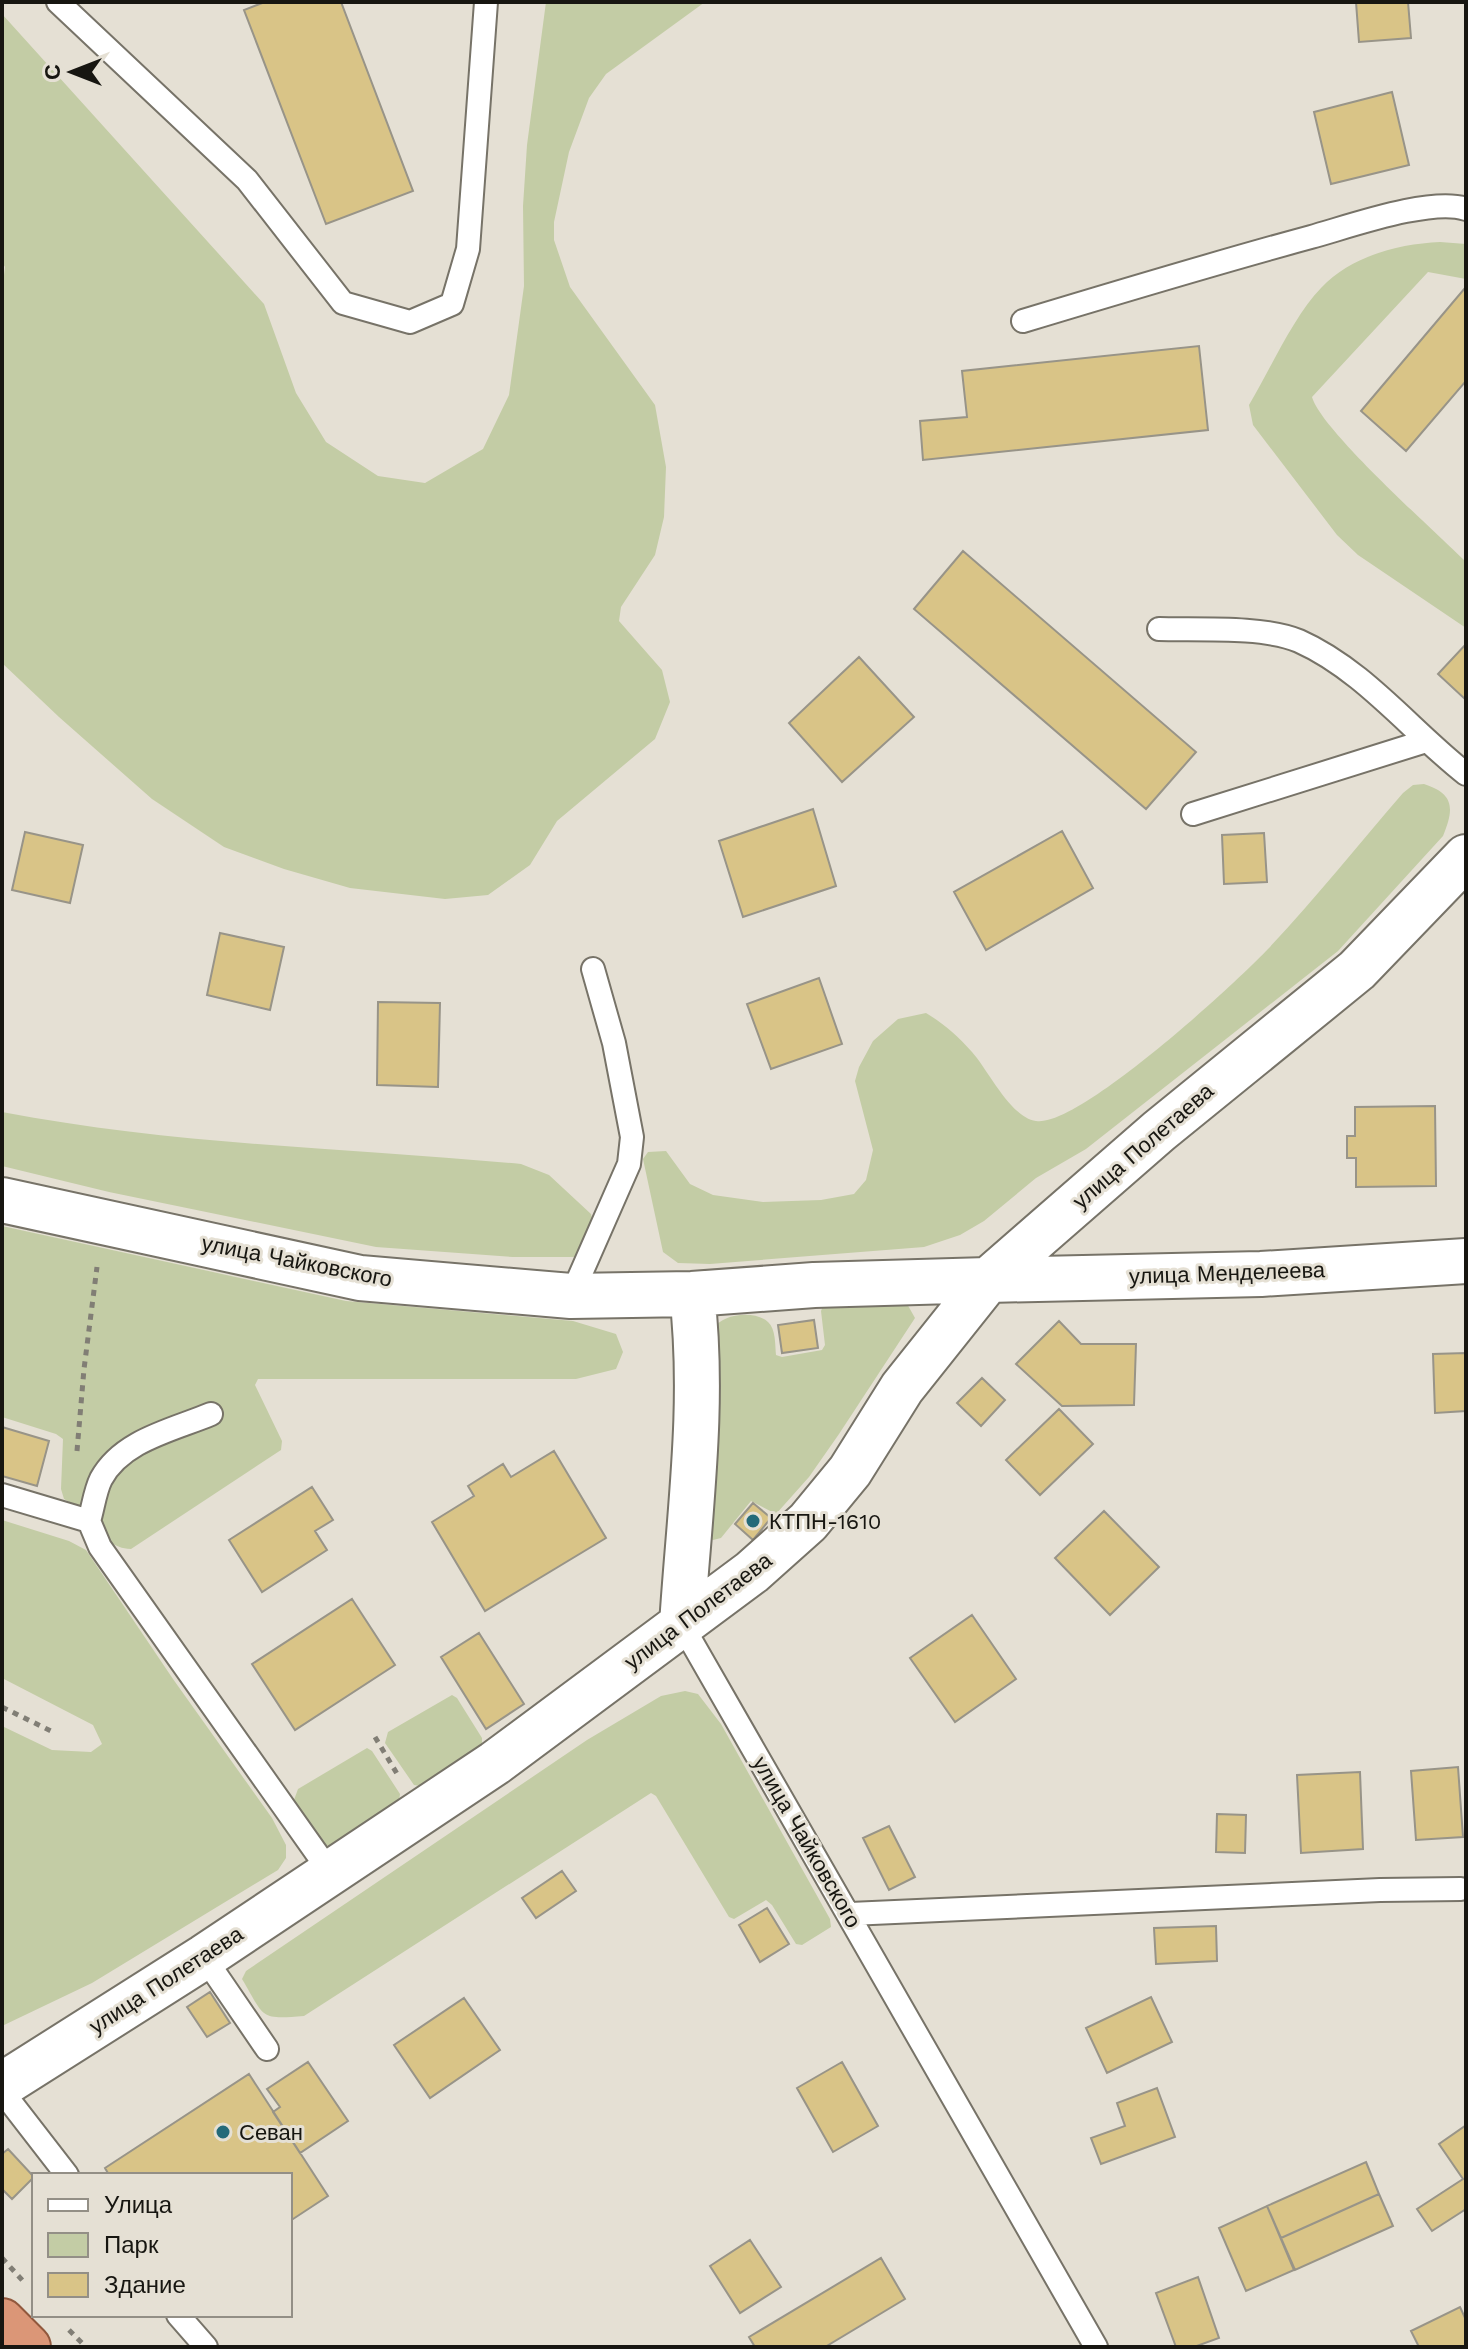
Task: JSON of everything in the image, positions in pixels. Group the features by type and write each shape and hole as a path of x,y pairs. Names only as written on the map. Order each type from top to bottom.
{"highway":[{"path":"2,2321 28,2347"}],"street":[{"name":"улица Полетаева","path":"2,2088 495,1763 752,1572 808,1522 850,1471 902,1388 988,1280 1159,1131 1357,970 1466,857"},
{"name":"улица Чайковского","path":"2,1200 360,1278 571,1296 692,1294 814,1285 988,1280"},
{"name":"улица Менделеева","path":"988,1280 1261,1274 1466,1261"},
{"path":"682,1625 698,1401 697,1332 692,1294"}],"lane":[{"path":"58,2 247,180 343,303 410,322 452,304 468,249 486,2"},
{"path":"1023,321 1181,273 1392,215 1431,207 1466,209"},
{"path":"1159,629 1246,630 1297,640 1350,672 1466,774"},
{"path":"1193,814 1426,741"},
{"path":"571,1296 629,1164 632,1137 614,1043 593,969"},
{"path":"211,1414 129,1447 111,1464 100,1481 89,1521 100,1547 330,1872"},
{"path":"2,1495 89,1521"},
{"name":"улица Чайковского","path":"682,1625 1096,2347"},
{"path":"850,1914 1461,1889"},
{"path":"204,1957 267,2049"},
{"path":"2,2088 66,2173"},
{"path":"180,2317 206,2347"}],"path":[{"path":"77,1456 84,1369 103,1222"},
{"path":"2,1707 53,1732"},
{"path":"375,1737 401,1781"},
{"path":"2,2258 26,2284"}],"green space":[{"path":"546,2 705,2 606,74 589,98 569,152 554,222 554,240 570,287 655,405 666,467 664,517 655,555 621,607 619,621 662,670 670,702 655,739 557,821 530,865 488,895 445,899 350,888 224,847 152,799 2,663 2,291 5,267 2,262 2,14 264,304 296,393 326,442 378,476 425,483 483,449 509,395 524,286 523,206 527,145"},
{"path":"1440,242 1466,244 1466,279 1428,272 1312,397 1320,412 1357,456 1466,562 1466,628 1358,555 1337,535 1253,425 1249,405 1301,314 1333,277 1376,254"},
{"path":"1424,784 1447,798 1450,810 1443,836 1338,951 1086,1149 1036,1178 984,1221 960,1235 924,1247 710,1264 678,1263 663,1252 643,1159 648,1152 666,1151 690,1184 713,1195 763,1202 821,1200 854,1194 866,1180 873,1150 855,1081 873,1041 898,1019 926,1013 945,1026 972,1052 1009,1102 1026,1118 1036,1121 1057,1117 1085,1102 1155,1051 1250,967 1303,911 1403,793 1413,785"},
{"path":"2,1112 196,1139 521,1164 549,1175 591,1214 596,1235 579,1257 513,1257 376,1247 109,1192 2,1166"},
{"path":"2,1226 346,1301 573,1321 616,1334 623,1352 616,1369 576,1379 258,1379 255,1385 282,1441 281,1450 131,1549 119,1547 110,1542 99,1523 113,1471 212,1409 126,1438 95,1473 84,1505 76,1506 64,1499 61,1489 63,1439 2,1417"},
{"path":"906,1302 915,1318 809,1477 776,1514 751,1501 721,1538 708,1538 714,1329 718,1324 739,1315 763,1318 775,1337 776,1355 782,1357 822,1350 825,1345 823,1306"},
{"path":"2,1520 69,1541 86,1550 272,1818 286,1845 286,1858 278,1870 92,1983 2,2026 2,1726 52,1750 91,1752 102,1744 93,1725 2,1678"},
{"path":"685,1691 698,1694 721,1724 830,1919 831,1927 802,1945 796,1944 766,1900 734,1919 729,1917 656,1796 651,1793 304,2016 270,2016 260,2008 242,1979 246,1971 587,1740 661,1696"},
{"path":"452,1695 482,1738 482,1745 420,1786 414,1785 385,1743 388,1732"},
{"path":"367,1748 400,1794 399,1801 331,1847 326,1845 294,1800 298,1789"}],"building":[{"path":"265,2 341,2 413,191 326,224 244,10"},
{"path":"1356,2 1408,2 1411,38 1359,42"},
{"path":"1392,92 1409,165 1331,184 1314,112"},
{"path":"1465,288 1466,381 1406,451 1361,411"},
{"path":"1199,346 1208,430 923,460 920,421 967,417 962,371"},
{"path":"963,551 1196,752 1146,809 914,609"},
{"path":"1466,644 1466,700 1438,674"},
{"path":"859,657 914,717 842,782 789,723"},
{"path":"813,809 836,886 743,917 719,841"},
{"path":"1062,831 1093,888 986,950 954,892"},
{"path":"25,832 83,845 70,903 12,890"},
{"path":"1264,833 1267,882 1224,884 1222,835"},
{"path":"220,933 284,947 270,1010 207,995"},
{"path":"819,978 842,1044 771,1069 747,1004"},
{"path":"378,1002 440,1003 438,1087 377,1085"},
{"path":"1435,1106 1436,1186 1356,1187 1356,1158 1347,1158 1347,1136 1355,1136 1355,1107"},
{"path":"814,1320 818,1348 782,1353 778,1325"},
{"path":"1059,1321 1081,1344 1136,1344 1134,1405 1062,1406 1016,1364"},
{"path":"1466,1353 1466,1411 1435,1413 1433,1354"},
{"path":"982,1378 1005,1400 981,1426 957,1403"},
{"path":"1059,1409 1093,1444 1040,1495 1006,1460"},
{"path":"2,1427 49,1441 37,1486 2,1476"},
{"path":"554,1451 606,1538 485,1611 432,1522 474,1496 468,1486 503,1464 511,1477"},
{"path":"312,1487 333,1520 315,1531 327,1550 262,1592 229,1540"},
{"name":"КТПН-1610","path":"753,1503 771,1518 753,1540 735,1524"},
{"path":"1104,1511 1159,1567 1110,1615 1055,1558"},
{"path":"352,1599 395,1665 295,1730 252,1664"},
{"path":"972,1615 1016,1679 955,1722 910,1658"},
{"path":"479,1633 524,1704 486,1729 441,1657"},
{"path":"1458,1767 1463,1837 1416,1840 1411,1771"},
{"path":"1360,1772 1363,1849 1301,1853 1297,1775"},
{"path":"1217,1814 1246,1815 1245,1853 1216,1852"},
{"path":"889,1826 915,1877 889,1890 863,1838"},
{"path":"562,1871 576,1891 536,1918 522,1898"},
{"path":"767,1908 789,1944 760,1962 739,1925"},
{"path":"1216,1926 1217,1961 1156,1964 1154,1928"},
{"path":"210,1992 230,2023 207,2037 187,2007"},
{"path":"1151,1997 1172,2042 1107,2073 1086,2028"},
{"path":"464,1998 500,2050 430,2098 394,2045"},
{"path":"308,2062 348,2121 300,2153 273,2112 280,2107 267,2089"},
{"path":"842,2062 878,2126 833,2152 797,2088"},
{"name":"Севан","path":"249,2074 328,2196 292,2220 292,2173 108,2173 105,2168"},
{"path":"1157,2088 1175,2137 1101,2164 1091,2138 1125,2126 1117,2103"},
{"path":"1465,2126 1466,2209 1432,2231 1417,2209 1463,2179 1439,2144"},
{"path":"8,2149 32,2175 32,2179 12,2199 2,2189 2,2154"},
{"path":"1366,2162 1379,2194 1281,2238 1267,2206"},
{"path":"1379,2194 1393,2226 1295,2270 1281,2238"},
{"path":"1267,2206 1294,2270 1246,2291 1219,2228"},
{"path":"750,2240 781,2287 740,2313 710,2266"},
{"path":"881,2258 905,2299 825,2347 755,2347 749,2337"},
{"path":"1198,2277 1219,2338 1194,2347 1176,2347 1156,2293"},
{"path":"1460,2307 1466,2320 1466,2347 1419,2347 1411,2331"}],"place":[{"name":"КТПН-1610","path":"753,1521"},
{"name":"Севан","path":"223,2132"}]}
